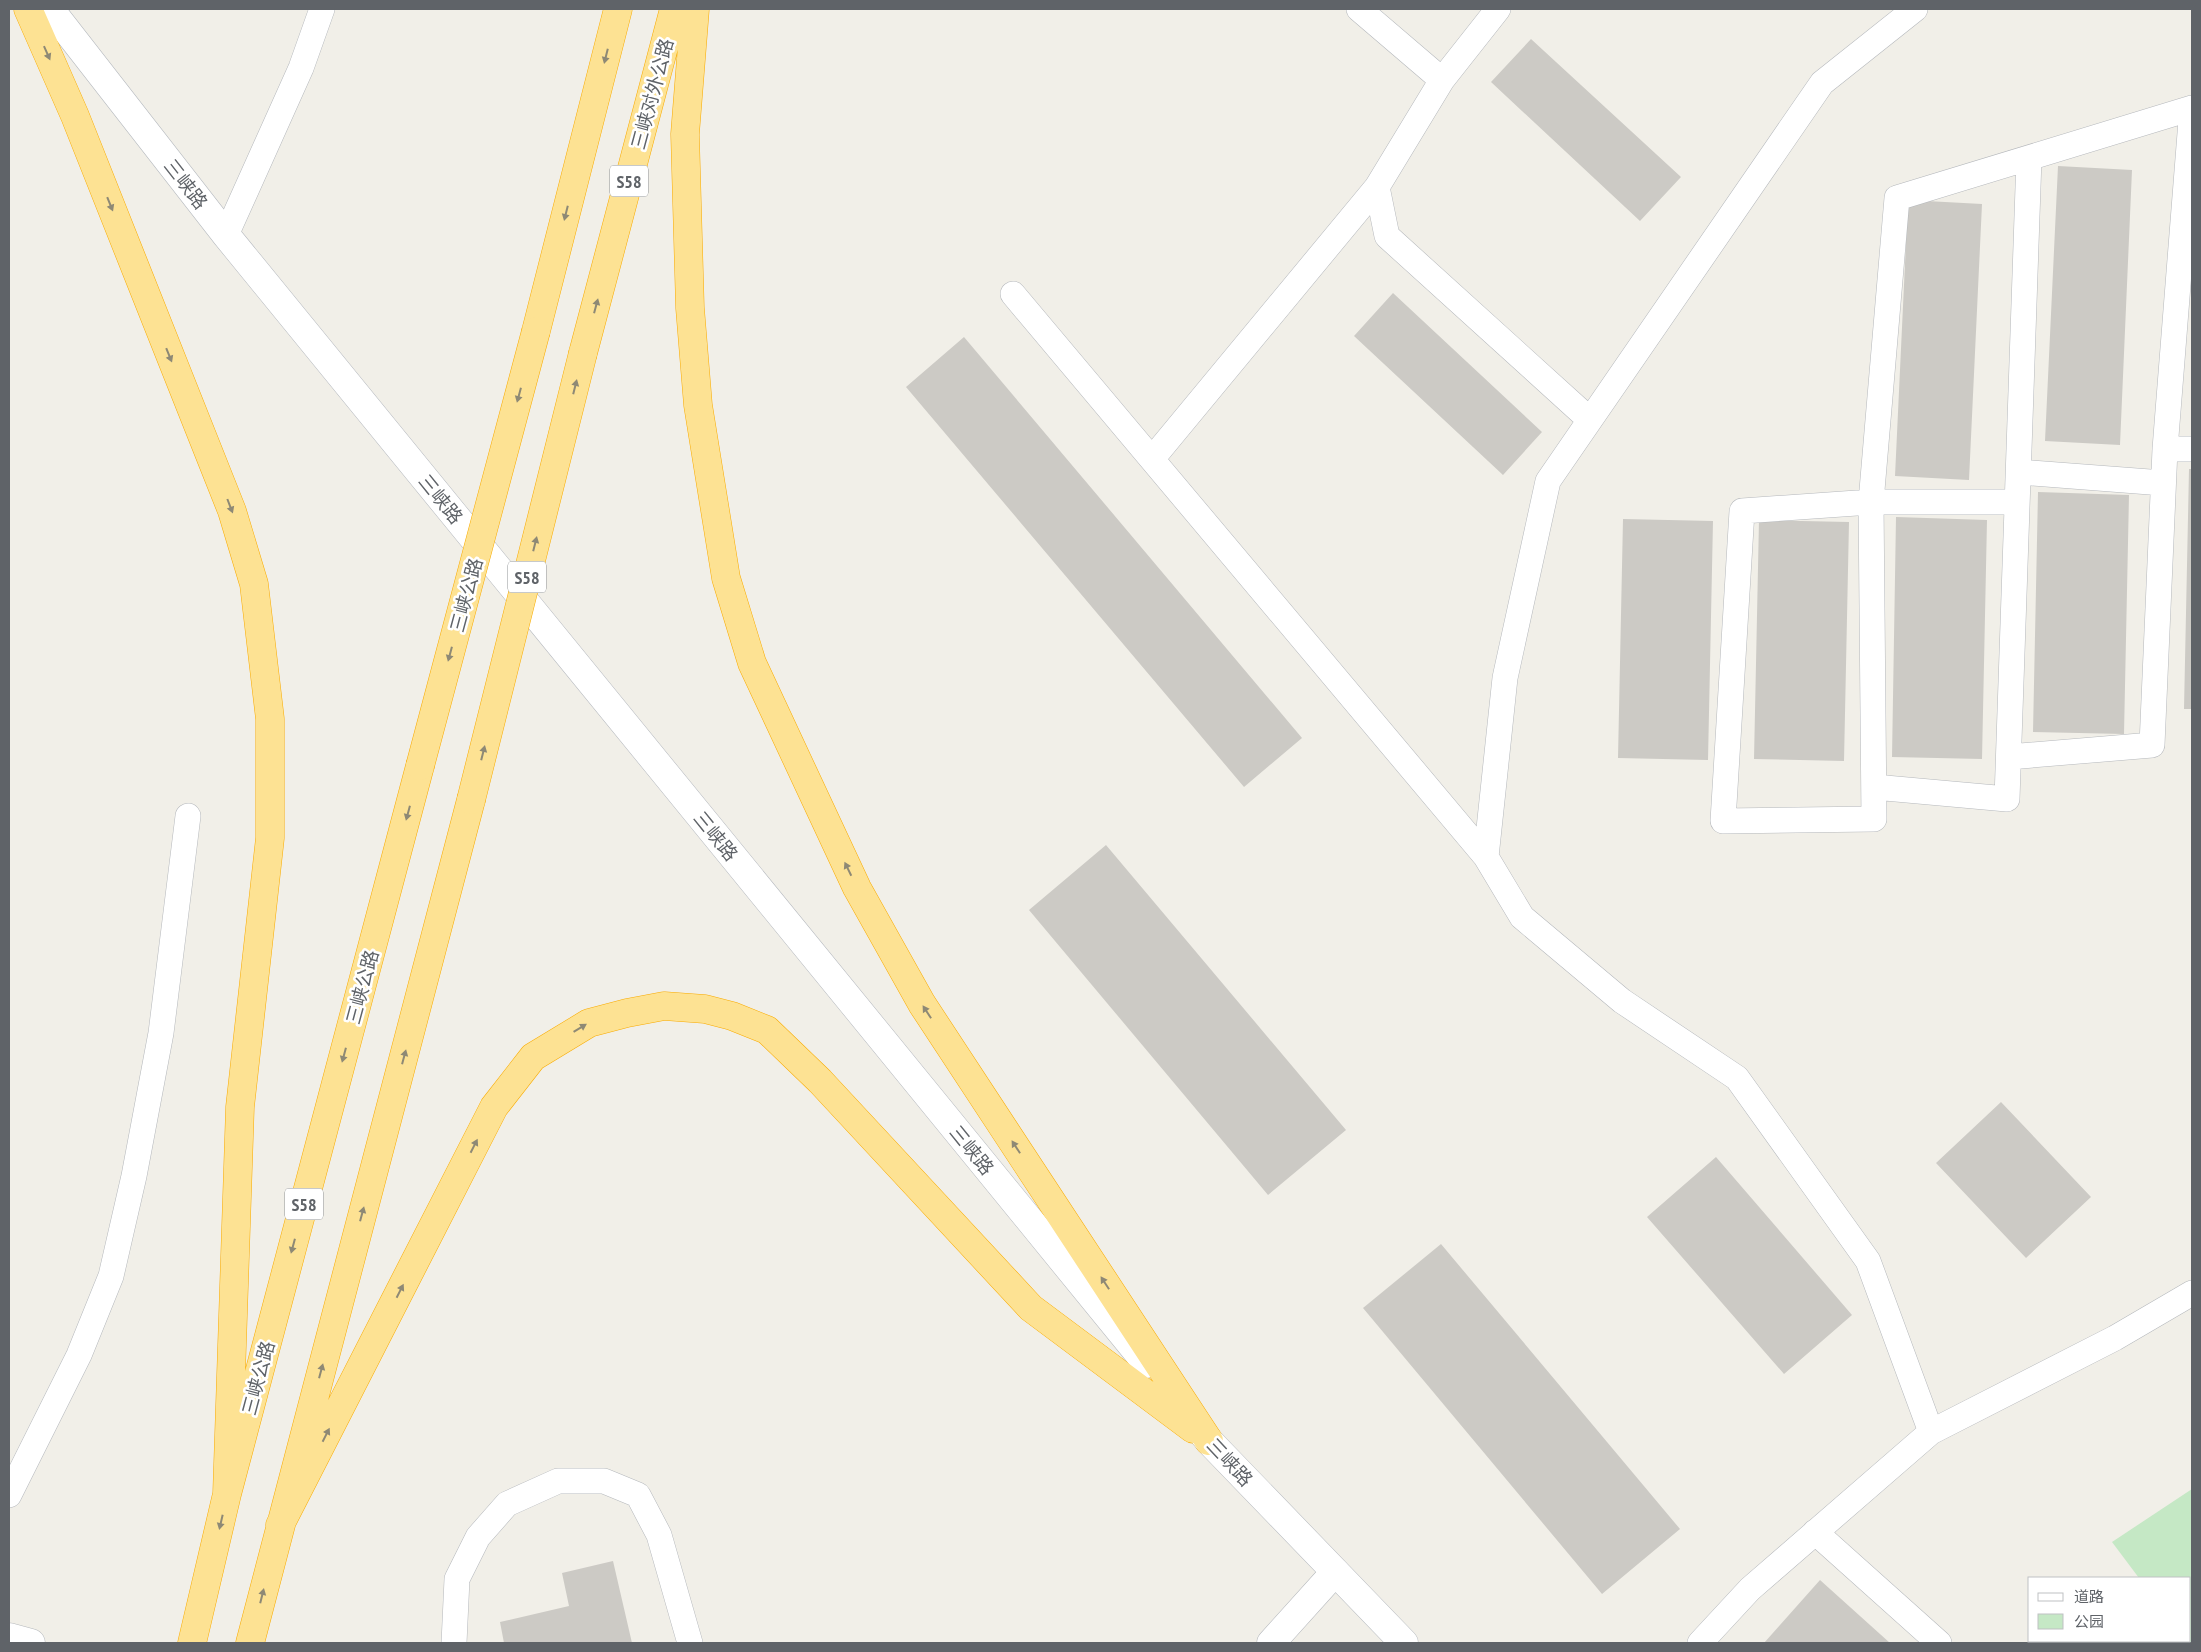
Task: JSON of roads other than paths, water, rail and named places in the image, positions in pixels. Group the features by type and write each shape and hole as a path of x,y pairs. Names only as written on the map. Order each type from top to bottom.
{"highway":[{"path":"28,9 75,116 232,511 254,584 270,719 270,838 240,1106 227,1494"},
{"name":"三峡公路","path":"192,1643 227,1494 536,331 618,9"},
{"name":"三峡对外公路","path":"280,1525 471,800 583,353 674,9"},
{"path":"695,9 685,134 690,308 698,405 709,484 726,578 752,663 857,888 922,1004 1209,1441"},
{"path":"280,1525 494,1106 533,1057 589,1023 664,1006 705,1009 732,1016 767,1030 820,1081 1031,1308 1209,1441"},
{"name":"S58","path":"250,1643 280,1525"}],"main road":[{"name":"三峡路","path":"50,9 226,236 1209,1441 1404,1643"},
{"path":"1271,1643 1335,1572"},
{"path":"9,1637 31,1643"}],"lane":[{"path":"226,236 301,68 322,9"},
{"path":"1359,9 1442,80"},
{"path":"1152,459 1377,187 1442,80 1498,9"},
{"path":"1486,857 1505,678 1548,481 1822,83 1915,9"},
{"path":"2009,757 2152,745 2165,449 2192,108 1897,198 1871,502 1874,819 1724,821 1742,511 1871,502 2017,502"},
{"path":"1874,787 2007,799 2029,158"},
{"path":"1377,187 1387,236 1590,420"},
{"path":"1013,294 1486,857 1522,917 1622,1001 1737,1078 1868,1261 1931,1432"},
{"path":"2165,449 2192,449"},
{"path":"2019,472 2164,483"},
{"path":"9,1495 79,1355 111,1276 134,1176 161,1033 188,816"},
{"path":"1700,1643 1750,1589 1931,1432 2115,1338 2192,1294"},
{"path":"454,1643 457,1579 478,1537 507,1504 558,1481 604,1481 638,1495 659,1535 690,1643"},
{"path":"1815,1532 1939,1643"}]}
